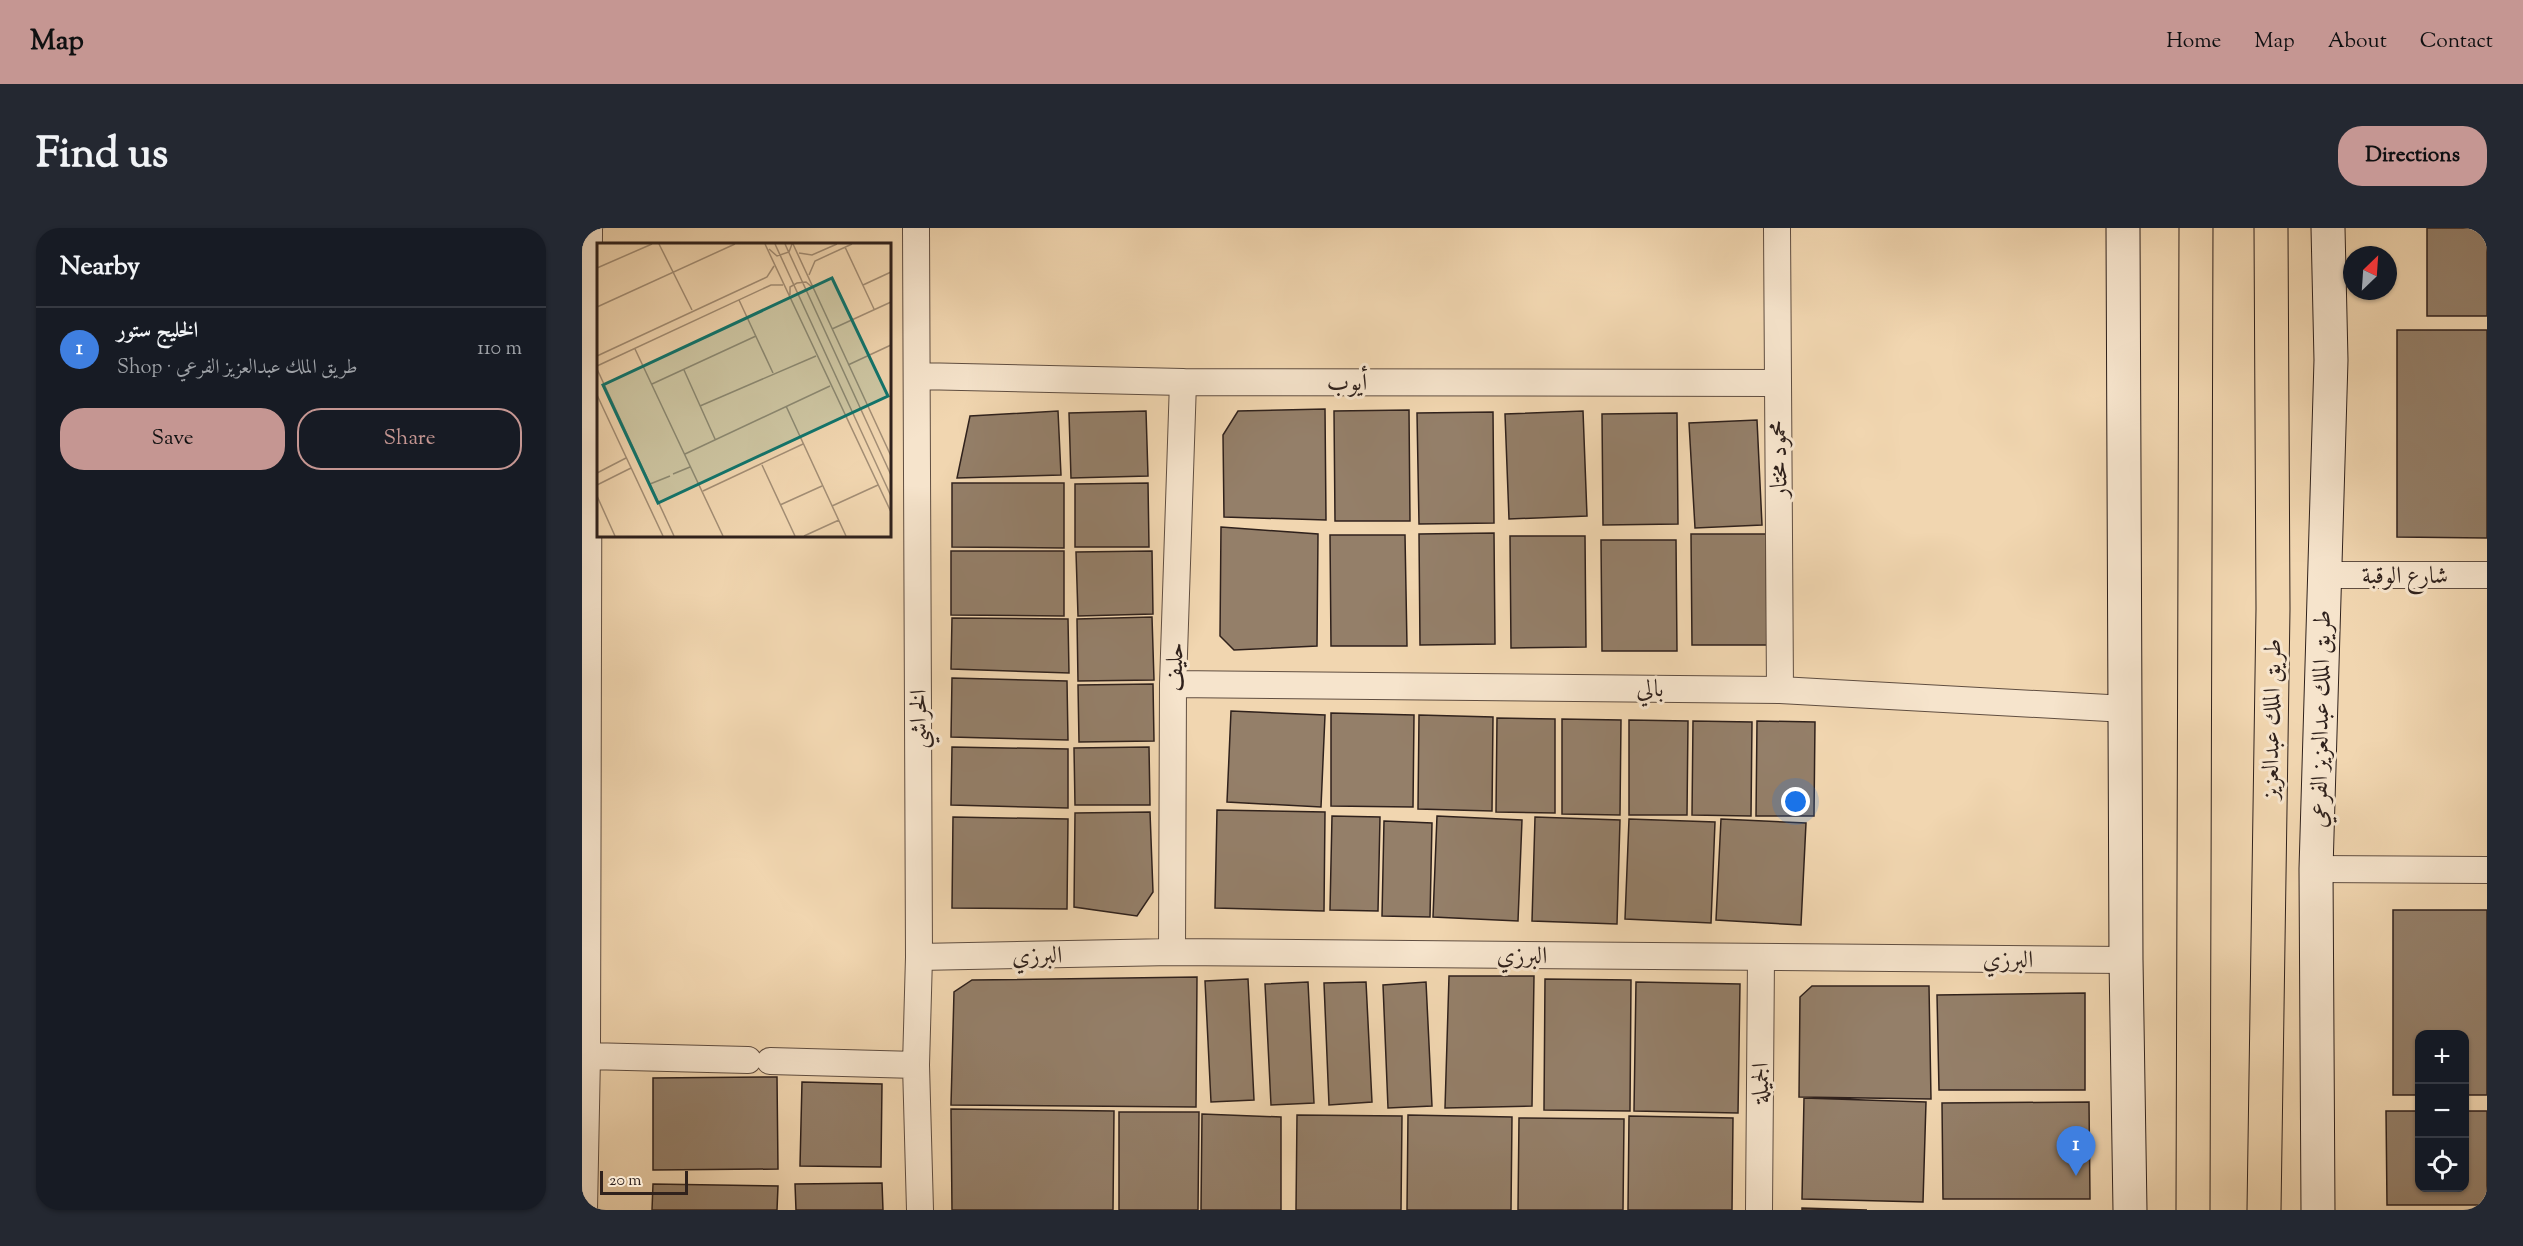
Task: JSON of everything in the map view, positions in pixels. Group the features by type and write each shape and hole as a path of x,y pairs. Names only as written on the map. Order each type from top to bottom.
{"main road":[{"path":"2193,1210 2196,228"},
{"name":"طريق الملك عبدالعزيز","path":"2264,1210 2273,609 2271,228"}],"street":[{"path":"584,1210 587,1056 589,228"},
{"name":"الخراشي","path":"916,228 919,957 916,1065 920,1210"},
{"name":"محمود مختار","path":"1777,228 1780,690"},
{"path":"2123,228 2126,960 2130,1210"},
{"path":"2124,379 2140,228"},
{"path":"2315,228 2331,360"},
{"name":"طريق الملك عبدالعزيز الفرعي","path":"2318,1210 2316,869 2331,360 2328,228"},
{"name":"أيوب","path":"916,376 1183,382 1777,383"},
{"name":"حليف","path":"1172,952 1173,684 1183,382"},
{"name":"شارع الوقبة","path":"2323,575 2487,575"},
{"name":"بالي","path":"1173,684 1780,690 2126,709"},
{"path":"2316,869 2487,870"},
{"name":"البرزي","path":"919,957 1172,952 2126,960"},
{"name":"الجميلة","path":"1759,1210 1761,957"},
{"path":"587,1056 916,1065"}],"building":[{"path":"2427,228 2487,228 2487,316 2427,316"},
{"path":"2397,330 2487,330 2487,538 2397,537"},
{"path":"1325,409 1326,520 1224,517 1223,435 1238,411"},
{"path":"1409,410 1410,521 1335,521 1334,411"},
{"path":"1058,411 1061,475 957,478 970,416"},
{"path":"1146,411 1148,476 1071,478 1069,413"},
{"path":"1583,411 1587,516 1509,519 1505,414"},
{"path":"1493,412 1494,523 1419,524 1417,413"},
{"path":"1677,413 1678,524 1603,525 1602,414"},
{"path":"1757,420 1762,525 1695,528 1689,423"},
{"path":"952,483 1064,483 1064,548 952,547"},
{"path":"1148,483 1149,547 1075,547 1075,484"},
{"path":"1221,527 1318,534 1317,646 1234,650 1220,636"},
{"path":"1494,533 1495,644 1420,645 1419,534"},
{"path":"1691,534 1766,534 1767,645 1692,645"},
{"path":"1330,535 1405,535 1407,646 1331,646"},
{"path":"1510,536 1585,536 1586,647 1511,648"},
{"path":"1601,540 1676,540 1677,651 1602,651"},
{"path":"951,551 1064,551 1064,616 951,615"},
{"path":"1152,551 1153,614 1078,616 1076,552"},
{"path":"1152,617 1154,680 1078,681 1077,619"},
{"path":"952,618 1068,619 1069,673 951,669"},
{"path":"952,678 1067,681 1068,740 951,737"},
{"path":"1153,684 1154,741 1079,742 1078,685"},
{"path":"1231,711 1325,715 1321,807 1227,802"},
{"path":"1331,713 1414,715 1413,807 1331,806"},
{"path":"1419,715 1493,717 1492,811 1418,809"},
{"path":"1497,718 1555,719 1555,813 1496,812"},
{"path":"1562,719 1621,720 1620,815 1562,814"},
{"path":"1629,720 1688,721 1687,815 1629,815"},
{"path":"1693,721 1752,722 1751,816 1692,815"},
{"path":"1757,721 1815,722 1814,816 1756,816"},
{"path":"952,747 1068,749 1068,808 951,805"},
{"path":"1149,747 1150,805 1075,805 1074,748"},
{"path":"1217,810 1325,812 1324,911 1215,908"},
{"path":"1150,812 1153,892 1137,916 1074,907 1075,813"},
{"path":"1332,816 1380,817 1378,911 1330,910"},
{"path":"1437,816 1522,820 1518,921 1433,917"},
{"path":"953,817 1068,819 1067,909 952,908"},
{"path":"1535,817 1620,820 1617,924 1532,921"},
{"path":"1629,819 1715,822 1711,923 1625,919"},
{"path":"1721,819 1806,823 1801,925 1716,920"},
{"path":"1384,821 1432,823 1430,917 1382,916"},
{"path":"2393,910 2487,910 2487,1095 2469,1095 2469,1030 2415,1030 2415,1095 2393,1095"},
{"path":"1449,976 1534,976 1532,1106 1445,1108"},
{"path":"1197,977 1196,1107 951,1105 954,992 972,980"},
{"path":"1248,979 1254,1100 1211,1102 1205,981"},
{"path":"1545,979 1631,980 1630,1111 1544,1110"},
{"path":"1308,982 1314,1103 1271,1105 1265,984"},
{"path":"1366,982 1372,1102 1329,1105 1324,983"},
{"path":"1426,982 1432,1106 1388,1108 1383,985"},
{"path":"1636,982 1740,984 1738,1113 1634,1111"},
{"path":"1812,986 1929,986 1931,1099 1799,1097 1800,997"},
{"path":"2085,993 2085,1090 1939,1090 1937,995"},
{"path":"777,1077 778,1169 653,1170 653,1078"},
{"path":"802,1082 882,1084 881,1167 800,1166"},
{"path":"1804,1098 1926,1102 1923,1202 1802,1199"},
{"path":"2089,1102 2090,1199 1943,1199 1942,1103"},
{"path":"951,1109 1114,1111 1113,1210 952,1210"},
{"path":"2386,1111 2415,1111 2415,1192 2469,1192 2469,1111 2487,1111 2487,1205 2387,1205"},
{"path":"1119,1112 1199,1112 1198,1210 1119,1210"},
{"path":"1202,1114 1281,1117 1281,1210 1201,1210"},
{"path":"1297,1115 1402,1116 1401,1210 1296,1210"},
{"path":"1408,1115 1512,1117 1511,1210 1407,1210"},
{"path":"1629,1116 1733,1118 1732,1210 1628,1210"},
{"path":"1519,1118 1624,1119 1623,1210 1518,1210"},
{"path":"882,1183 883,1210 796,1210 795,1184"},
{"path":"653,1184 778,1186 777,1210 652,1210"},
{"path":"1802,1208 1867,1210 1802,1210"}],"place":[{"name":"الخليج ستور","path":"2076,1176"}]}
